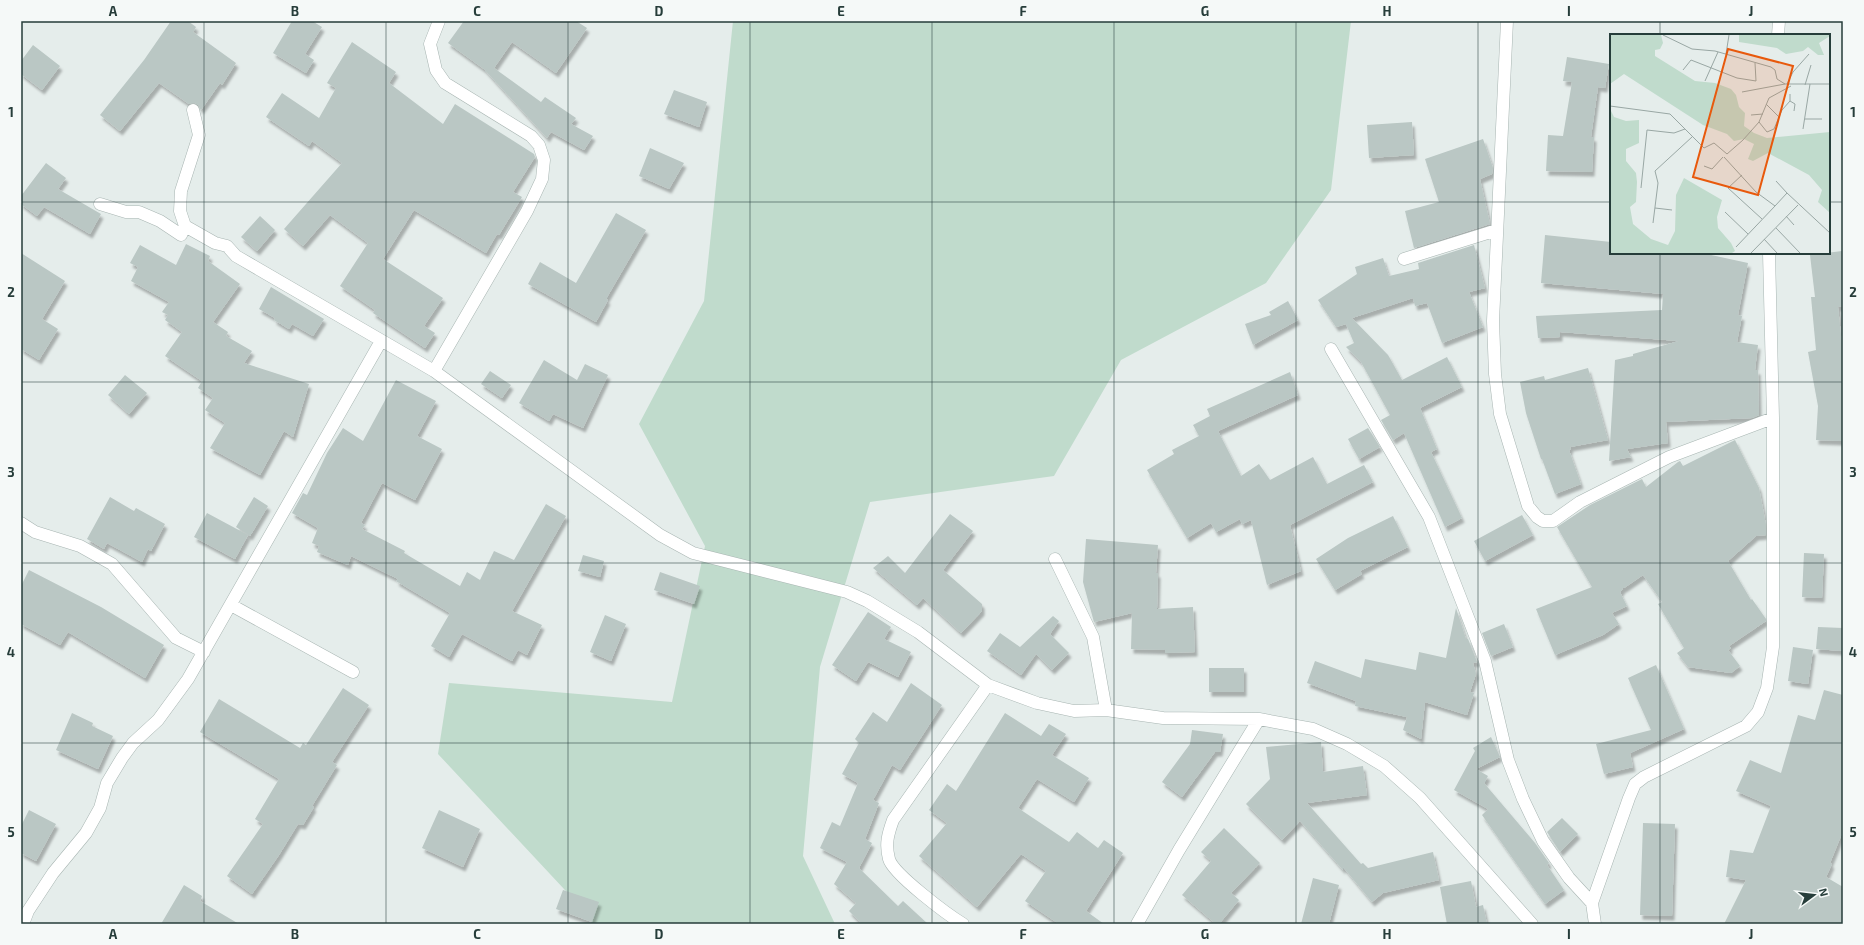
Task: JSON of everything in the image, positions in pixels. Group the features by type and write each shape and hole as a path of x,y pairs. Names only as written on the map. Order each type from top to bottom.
{"street":[{"path":"434,371 527,211 542,179 544,160 539,145 531,136 445,83 436,70 430,44 439,21"},
{"path":"1507,21 1493,321 1495,374 1500,414 1528,506 1537,517 1543,521 1553,521 1580,502 1669,457 1773,418"},
{"path":"1778,34 1779,21"},
{"path":"193,110 199,135 180,191 180,211 185,226 215,243 227,246 236,256 434,371 660,535 693,554 847,592 867,601 918,632 988,685 1037,702 1074,711 1106,710 1163,718 1259,719 1313,729 1347,744 1384,766 1420,798 1532,924"},
{"path":"100,204 126,212 139,212 160,221 181,235 185,226"},
{"path":"1404,260 1497,230"},
{"path":"1595,924 1592,903 1635,784 1644,777 1746,726 1758,712 1767,688 1773,647 1773,418 1769,254"},
{"path":"24,924 28,911 53,873 86,833 100,808 107,783 132,743 158,720 188,679 380,341"},
{"path":"1331,349 1428,517 1485,661 1508,760 1523,799 1543,841 1569,878 1592,903"},
{"path":"21,523 35,532 80,546 112,564 176,638 204,652"},
{"path":"1055,559 1093,637 1106,710"},
{"path":"231,605 353,672"},
{"path":"963,924 947,915 902,876 889,860 886,839 893,820 988,685"},
{"path":"1137,924 1179,850 1259,719"}],"green space":[{"path":"733,21 1351,21 1331,190 1266,283 1121,360 1054,476 870,502 820,667 803,856 835,924 591,924 592,919 438,754 449,683 672,702 705,546 639,424 704,301"}],"building":[{"path":"171,21 188,21 196,27 193,32 236,63 222,85 220,83 201,110 195,103 189,104 159,83 120,131 100,115 144,60"},
{"path":"292,21 312,21 322,27 305,54 314,60 306,73 273,53"},
{"path":"464,21 576,21 587,28 556,73 512,42 494,68 541,102 545,97 576,118 571,124 593,136 584,150 551,132 547,138 484,69 448,43"},
{"path":"352,42 396,72 389,83 443,124 455,104 534,154 535,157 513,192 522,197 499,235 497,234 486,253 414,210 383,259 443,298 424,326 435,333 425,348 373,313 375,310 340,286 368,243 330,215 303,246 284,229 342,163 312,141 309,146 266,117 282,93 319,118 336,88 327,83"},
{"path":"33,45 60,66 42,90 21,74 21,61"},
{"path":"1567,57 1609,64 1605,88 1598,87 1591,137 1594,137 1592,172 1546,171 1548,135 1563,136 1572,82 1563,81"},
{"path":"674,90 707,102 699,127 664,114"},
{"path":"1412,122 1414,155 1369,158 1367,125"},
{"path":"1483,139 1493,168 1492,174 1480,179 1490,224 1414,248 1405,211 1439,202 1425,159"},
{"path":"650,148 684,163 669,189 639,176"},
{"path":"46,163 66,178 58,189 101,214 90,234 44,207 37,216 21,204 21,196"},
{"path":"616,213 646,230 606,299 608,300 596,322 528,284 540,262 576,283"},
{"path":"260,216 275,230 257,251 241,237"},
{"path":"1545,235 1610,242 1610,254 1707,254 1748,263 1738,315 1742,316 1737,342 1758,345 1755,370 1758,370 1759,415 1752,418 1666,422 1668,443 1627,449 1631,457 1609,461 1615,360 1633,356 1633,354 1679,341 1560,332 1560,337 1538,338 1536,316 1662,310 1663,294 1541,283"},
{"path":"186,244 210,256 208,261 240,284 213,322 228,332 226,336 252,351 244,363 309,384 293,437 284,431 260,475 210,448 225,423 205,410 213,398 198,388 202,381 165,356 182,332 165,320 168,315 162,312 169,302 131,281 138,267 130,263 140,245 176,265"},
{"path":"1474,245 1485,288 1469,292 1483,327 1442,343 1427,303 1415,306 1413,298 1352,318 1388,355 1402,380 1447,357 1462,387 1420,408 1437,449 1431,452 1462,518 1445,527 1404,433 1393,440 1381,420 1390,415 1361,362 1346,347 1354,343 1346,324 1336,327 1318,300 1357,274 1355,267 1383,258 1389,276 1419,269 1418,263"},
{"path":"1842,251 1843,306 1838,307 1843,354 1843,441 1816,440 1818,406 1808,352 1816,350 1811,297 1815,297 1810,255 1830,254 1830,252"},
{"path":"21,253 65,281 42,319 58,329 39,360 21,349"},
{"path":"271,287 324,319 313,336 292,324 289,329 274,320 275,318 259,309"},
{"path":"1288,301 1298,320 1253,345 1245,324 1271,315 1269,312"},
{"path":"544,360 577,380 585,364 608,375 583,428 553,414 549,421 519,403"},
{"path":"1588,368 1608,440 1570,447 1571,449 1569,450 1581,484 1555,494 1541,459 1526,413 1520,382 1544,376 1545,380"},
{"path":"490,371 511,385 502,398 481,384"},
{"path":"1290,372 1298,395 1218,431 1241,476 1259,464 1270,480 1313,457 1327,484 1364,465 1373,482 1290,525 1301,571 1267,585 1251,520 1242,524 1240,519 1216,532 1211,523 1187,538 1147,470 1174,454 1172,450 1199,436 1193,425 1210,416 1207,409"},
{"path":"125,375 147,393 129,414 108,395"},
{"path":"396,380 436,401 417,436 442,449 415,500 382,483 361,523 365,525 362,529 405,551 404,553 460,586 467,572 480,580 494,551 514,560 546,504 566,516 512,611 542,625 527,655 518,650 512,661 462,634 449,657 431,646 450,613 396,581 398,579 351,556 348,565 317,552 319,546 312,543 318,528 292,513 303,493 307,495 327,453 343,428 363,441"},
{"path":"1368,428 1380,447 1359,459 1348,439"},
{"path":"1735,440 1759,488 1766,525 1766,535 1756,536 1728,561 1751,600 1752,599 1766,619 1766,621 1729,646 1731,648 1728,650 1740,666 1731,673 1688,667 1677,653 1684,648 1658,604 1662,602 1643,575 1622,588 1623,589 1620,592 1627,606 1612,613 1619,624 1603,635 1555,655 1536,609 1592,587 1557,527 1590,505 1642,479 1646,487 1678,462 1680,461 1683,466"},
{"path":"110,497 134,511 136,508 165,524 151,551 148,549 142,562 107,543 104,549 87,539"},
{"path":"254,497 268,506 250,536 236,527"},
{"path":"207,513 248,535 235,559 194,537"},
{"path":"950,514 973,531 943,570 982,604 982,611 961,633 923,598 917,605 873,568 888,556 905,573"},
{"path":"1522,515 1533,535 1485,561 1474,541"},
{"path":"1393,516 1408,547 1360,571 1362,574 1335,590 1316,559 1348,538"},
{"path":"1086,539 1158,545 1156,573 1158,573 1157,609 1193,607 1195,652 1165,653 1165,650 1131,649 1132,613 1094,622 1083,582"},
{"path":"1804,553 1824,554 1822,598 1802,597"},
{"path":"583,555 604,561 600,577 578,571"},
{"path":"29,570 101,607 164,645 145,678 68,632 60,645 21,624 21,586"},
{"path":"660,572 700,586 694,604 654,590"},
{"path":"1456,608 1466,639 1468,639 1477,662 1473,663 1476,674 1470,692 1474,693 1467,715 1425,702 1421,739 1403,730 1407,717 1355,706 1356,701 1307,683 1315,661 1361,678 1365,659 1416,670 1419,652 1446,658"},
{"path":"868,612 891,627 884,639 911,652 898,677 868,662 856,681 832,665"},
{"path":"605,615 626,624 611,661 590,652"},
{"path":"1053,616 1059,621 1050,634 1069,653 1052,670 1036,654 1021,675 987,651 1000,633 1020,647"},
{"path":"1504,624 1513,647 1491,656 1482,633"},
{"path":"1818,627 1843,628 1843,651 1816,649"},
{"path":"1793,647 1813,650 1808,684 1788,681"},
{"path":"1656,665 1684,729 1630,753 1633,767 1604,774 1596,744 1651,730 1628,678"},
{"path":"1209,668 1244,668 1244,692 1209,692"},
{"path":"911,683 942,705 900,770 892,765 873,800 879,803 865,839 872,843 859,868 898,906 903,901 928,924 862,924 849,911 856,903 834,884 847,862 820,848 832,822 840,826 858,783 842,774 859,743 855,739 873,712 887,722"},
{"path":"343,688 369,705 332,762 337,765 312,806 314,807 303,825 298,824 252,894 227,876 263,824 255,819 279,779 200,732 219,699 300,748 303,743 306,745"},
{"path":"1824,690 1843,695 1843,831 1826,877 1843,887 1843,924 1724,924 1746,880 1726,877 1730,850 1753,853 1771,806 1736,791 1750,760 1781,773 1798,715 1815,720"},
{"path":"72,713 93,723 92,726 113,736 98,769 56,750"},
{"path":"1005,713 1041,736 1049,724 1066,734 1052,755 1089,778 1074,802 1037,779 1018,808 1069,842 1077,832 1098,848 1104,840 1123,853 1086,911 1104,924 1059,924 1025,901 1046,871 1021,854 977,907 919,856 947,823 929,810 947,784 956,791"},
{"path":"1192,730 1223,734 1220,752 1215,752 1182,797 1162,782 1190,744"},
{"path":"1491,737 1500,757 1476,769 1488,776 1484,783 1535,843 1549,863 1547,865 1564,890 1545,904 1482,815 1488,809 1454,790 1475,751 1473,748"},
{"path":"1321,742 1323,772 1363,766 1367,795 1307,803 1361,864 1363,863 1368,868 1433,852 1439,880 1383,893 1372,902 1343,867 1343,870 1300,821 1282,840 1246,804 1270,779 1266,747"},
{"path":"29,810 56,824 36,861 21,853 21,826"},
{"path":"439,810 480,829 463,867 422,848"},
{"path":"1562,818 1578,834 1560,852 1547,832"},
{"path":"1643,823 1675,824 1672,916 1640,915"},
{"path":"1224,828 1260,863 1231,893 1239,900 1219,924 1216,924 1182,895 1211,861 1201,852"},
{"path":"1313,878 1339,885 1329,924 1301,924"},
{"path":"1471,881 1476,907 1483,905 1487,924 1447,924 1440,887"},
{"path":"184,885 202,896 200,901 239,924 161,924"},
{"path":"563,890 599,902 592,922 556,909"}]}
